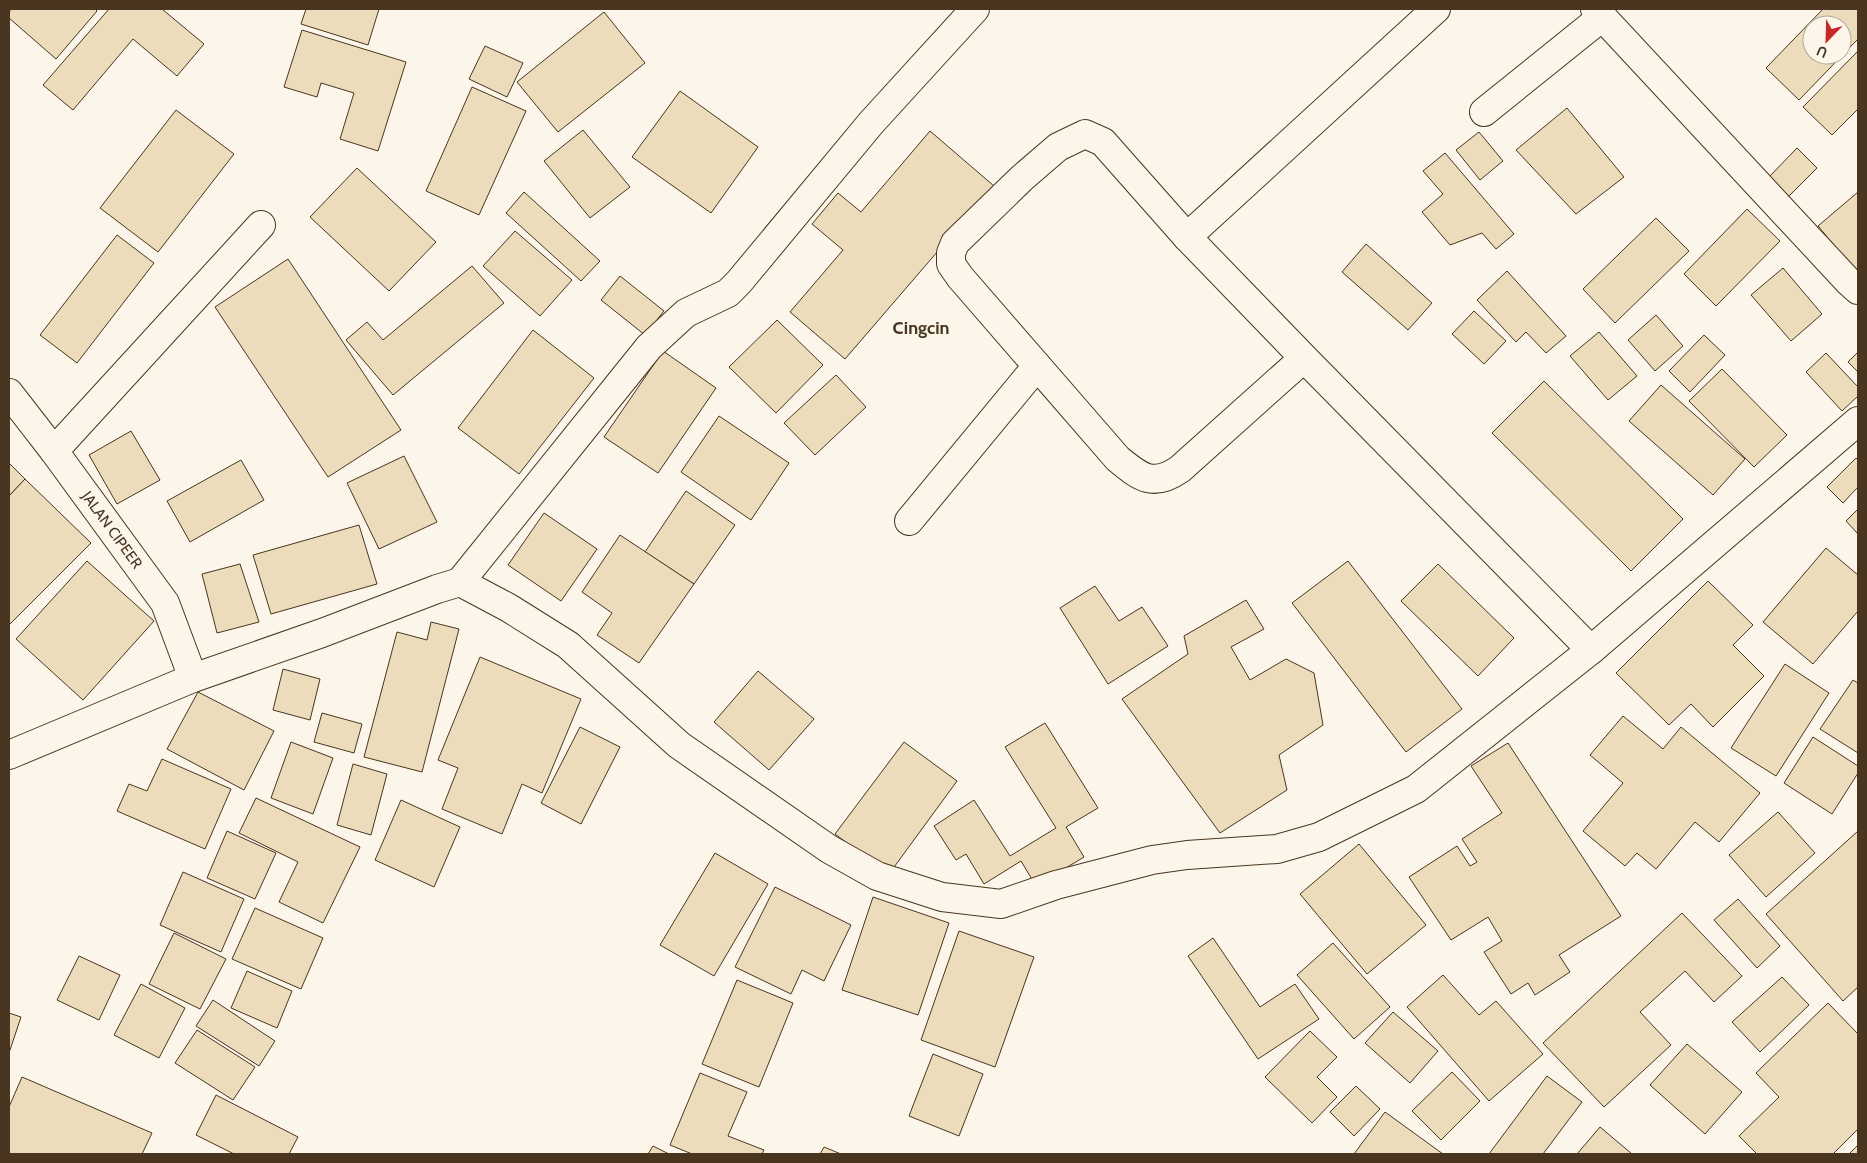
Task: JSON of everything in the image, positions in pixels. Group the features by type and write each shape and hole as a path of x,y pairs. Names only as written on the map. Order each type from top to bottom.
{"street":[{"path":"9,755 193,678 322,633 437,588 460,582 649,347 686,313 728,293 739,282 871,123 975,9"},
{"path":"1187,237 1436,9"},
{"path":"1484,112 1598,13 1858,290"},
{"path":"1304,358 1180,469 1168,477 1146,478 1137,474 1118,459 960,278 952,264 951,253 955,242 1036,166 1058,148 1085,134 1103,142 1187,237 1591,650"},
{"path":"54,451 261,225"},
{"path":"909,521 1037,366"},
{"name":"JALAN CIPEER","path":"9,393 54,451 165,603 193,678"},
{"path":"460,582 509,608 568,645 679,745 829,849 877,876 942,897 1001,904 1056,885 1152,860 1187,855 1277,849 1319,837 1416,789 1591,650 1858,421"}],"building":[{"path":"10,9 95,9 97,11 56,59 9,18"},
{"path":"109,9 162,9 204,44 177,76 133,39 73,110 43,85"},
{"path":"306,9 379,9 368,45 301,24"},
{"path":"1823,9 1858,9 1858,39 1852,45 1852,15 1817,15"},
{"path":"604,12 645,63 558,132 517,82"},
{"path":"302,30 406,62 378,151 340,139 354,93 321,83 317,97 284,87"},
{"path":"1802,31 1802,65 1833,65 1799,100 1766,68"},
{"path":"485,46 523,63 507,97 469,79"},
{"path":"1858,51 1858,109 1832,135 1803,107 1844,65 1852,65 1852,57"},
{"path":"472,87 526,111 479,215 426,191"},
{"path":"680,91 758,147 711,213 632,157"},
{"path":"1567,108 1624,177 1576,214 1516,150"},
{"path":"176,110 234,154 158,252 100,208"},
{"path":"583,130 630,187 590,218 544,161"},
{"path":"930,131 994,186 845,359 790,312 843,250 812,224 838,193 861,212"},
{"path":"1479,132 1503,161 1480,180 1456,150"},
{"path":"1797,148 1817,168 1788,197 1768,178"},
{"path":"1445,153 1514,234 1496,249 1482,233 1450,245 1422,212 1443,194 1423,171"},
{"path":"357,168 436,242 389,291 310,217"},
{"path":"524,192 600,261 581,281 506,213"},
{"path":"1858,192 1858,274 1818,226"},
{"path":"1747,209 1780,241 1716,306 1684,274"},
{"path":"1656,218 1689,251 1615,323 1583,289"},
{"path":"515,231 572,280 540,316 483,266"},
{"path":"117,235 154,263 77,363 40,335"},
{"path":"1366,244 1432,303 1408,330 1342,272"},
{"path":"288,259 401,430 328,477 215,307"},
{"path":"472,266 504,303 393,395 346,340 367,322 383,340"},
{"path":"1783,268 1822,314 1791,341 1751,295"},
{"path":"1507,271 1566,336 1546,353 1526,332 1516,342 1477,300"},
{"path":"620,276 664,311 645,335 601,300"},
{"path":"1474,311 1506,341 1484,364 1452,334"},
{"path":"1656,315 1683,346 1655,371 1628,340"},
{"path":"777,320 823,365 776,413 729,367"},
{"path":"533,330 594,378 519,474 458,428"},
{"path":"1599,332 1637,376 1608,400 1570,356"},
{"path":"1704,335 1725,355 1690,392 1669,371"},
{"path":"663,351 716,388 658,473 604,437"},
{"path":"1858,352 1858,372 1848,362"},
{"path":"1826,353 1858,387 1858,396 1842,411 1806,372"},
{"path":"1722,369 1787,435 1754,467 1689,401"},
{"path":"836,375 866,407 815,455 784,423"},
{"path":"1544,381 1683,519 1631,571 1492,433"},
{"path":"1661,385 1745,459 1713,495 1629,421"},
{"path":"719,416 789,463 751,520 681,472"},
{"path":"131,431 160,480 117,504 89,455"},
{"path":"404,456 437,522 379,549 347,483"},
{"path":"1856,458 1858,460 1858,487 1843,503 1827,487"},
{"path":"241,460 264,500 190,542 167,501"},
{"path":"9,463 25,479 9,496"},
{"path":"25,479 91,543 9,625 9,496"},
{"path":"686,491 735,525 694,584 645,552"},
{"path":"1858,509 1858,534 1846,521"},
{"path":"544,513 597,549 561,601 508,565"},
{"path":"359,525 377,584 271,614 253,555"},
{"path":"620,535 694,584 639,663 597,635 612,613 582,592"},
{"path":"1826,548 1858,575 1858,611 1813,664 1763,622"},
{"path":"87,561 154,621 83,700 16,639"},
{"path":"1348,561 1462,709 1406,752 1292,603"},
{"path":"240,564 259,622 217,633 202,574"},
{"path":"1438,564 1514,638 1478,676 1401,601"},
{"path":"1708,581 1753,625 1733,645 1764,676 1713,727 1691,704 1669,725 1616,673"},
{"path":"1095,586 1119,621 1142,607 1168,646 1108,684 1060,608"},
{"path":"1246,600 1264,629 1231,647 1250,680 1286,659 1314,673 1323,725 1279,755 1287,790 1220,833 1122,699 1188,654 1184,636"},
{"path":"431,622 459,629 422,772 364,757 397,632 427,640"},
{"path":"480,657 581,699 542,793 522,784 502,834 442,809 458,768 438,760"},
{"path":"1785,664 1829,693 1776,776 1731,748"},
{"path":"283,669 320,679 310,720 273,710"},
{"path":"758,671 814,719 769,770 714,722"},
{"path":"1853,680 1858,683 1858,753 1820,729"},
{"path":"198,692 274,731 244,790 167,749"},
{"path":"322,713 362,724 354,753 314,742"},
{"path":"1623,716 1663,749 1681,727 1760,793 1719,842 1695,822 1656,869 1637,853 1625,866 1583,831 1623,783 1590,755"},
{"path":"1045,723 1098,808 1066,827 1084,857 1036,886 1021,861 984,884 966,854 956,860 934,826 974,800 1010,856 1056,828 1005,747"},
{"path":"580,727 620,747 581,824 541,803"},
{"path":"1813,737 1858,766 1858,773 1832,814 1784,783"},
{"path":"291,742 333,758 313,814 271,798"},
{"path":"904,742 957,781 889,874 835,834"},
{"path":"1508,743 1621,916 1559,955 1570,972 1535,995 1528,983 1511,994 1484,952 1502,941 1488,917 1451,940 1409,877 1457,846 1470,866 1477,862 1462,839 1502,813 1471,766"},
{"path":"162,759 231,789 205,849 117,811 129,784 147,791"},
{"path":"353,764 387,774 371,835 337,825"},
{"path":"256,798 360,847 323,923 279,902 298,862 239,833"},
{"path":"401,800 460,827 434,887 375,860"},
{"path":"1778,812 1815,853 1766,897 1729,855"},
{"path":"227,831 276,853 255,899 207,878"},
{"path":"1858,831 1858,987 1843,1001 1766,914"},
{"path":"1359,844 1426,925 1367,974 1300,894"},
{"path":"715,853 768,884 714,976 660,945"},
{"path":"183,872 244,899 221,952 160,925"},
{"path":"775,887 851,925 824,981 802,970 791,994 735,967"},
{"path":"873,897 949,923 918,1015 842,990"},
{"path":"1738,899 1780,946 1757,968 1714,920"},
{"path":"255,908 323,938 301,989 232,959"},
{"path":"1682,913 1742,976 1714,1002 1685,971 1640,1012 1671,1045 1604,1107 1543,1043"},
{"path":"959,931 1034,957 995,1067 921,1040"},
{"path":"174,933 226,959 200,1009 149,984"},
{"path":"1213,938 1260,1007 1295,984 1319,1019 1258,1059 1188,956"},
{"path":"1333,943 1390,1007 1354,1039 1297,975"},
{"path":"79,956 120,975 99,1020 57,1000"},
{"path":"247,971 292,991 277,1028 231,1008"},
{"path":"1443,975 1479,1015 1496,1001 1543,1054 1489,1101 1407,1007"},
{"path":"1782,977 1809,1005 1760,1052 1732,1022"},
{"path":"737,980 793,1003 759,1087 702,1064"},
{"path":"141,984 185,1008 159,1058 114,1035"},
{"path":"213,1000 275,1041 259,1066 196,1026"},
{"path":"1828,1003 1858,1034 1858,1129 1833,1154 1757,1154 1739,1136 1779,1097 1756,1073"},
{"path":"1393,1012 1438,1051 1410,1083 1365,1043"},
{"path":"9,1013 21,1017 9,1053"},
{"path":"197,1030 255,1067 233,1100 175,1063"},
{"path":"1310,1031 1337,1057 1317,1077 1337,1097 1312,1123 1265,1077"},
{"path":"1687,1044 1742,1092 1705,1134 1650,1085"},
{"path":"933,1054 983,1074 959,1136 909,1116"},
{"path":"1452,1072 1480,1101 1441,1140 1412,1111"},
{"path":"700,1073 747,1092 728,1136 764,1150 762,1154 692,1154 670,1145"},
{"path":"1547,1076 1582,1102 1543,1154 1489,1154"},
{"path":"22,1077 152,1133 142,1154 9,1154 9,1107"},
{"path":"1356,1086 1380,1109 1354,1136 1330,1112"},
{"path":"216,1095 298,1137 289,1154 234,1154 196,1135"},
{"path":"1385,1112 1443,1154 1354,1154"},
{"path":"1600,1127 1632,1154 1577,1154"},
{"path":"1858,1145 1858,1154 1849,1154"},
{"path":"653,1146 669,1154 648,1154"},
{"path":"824,1147 841,1154 820,1154"}],"district":[{"name":"Cingcin","path":"921,328"}]}
